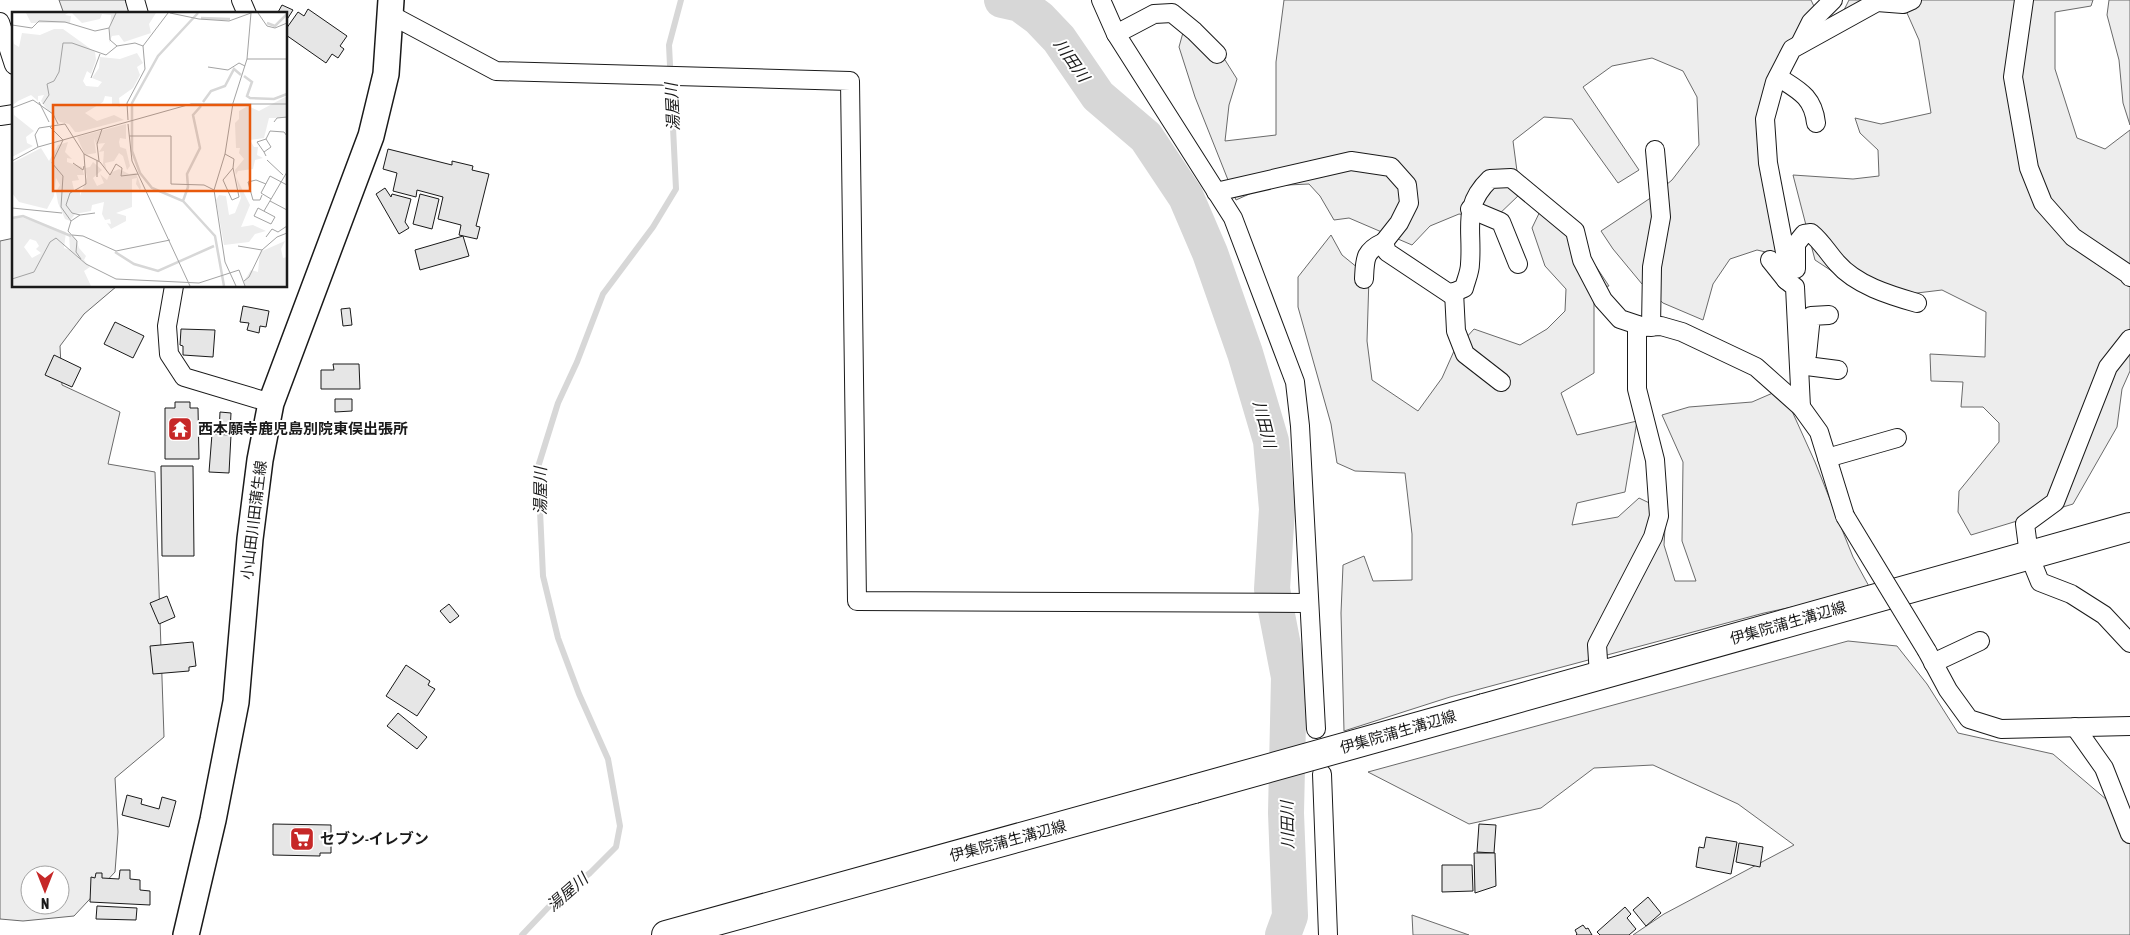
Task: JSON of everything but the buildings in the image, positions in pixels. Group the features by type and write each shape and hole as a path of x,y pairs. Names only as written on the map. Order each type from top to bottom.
{"main road":[{"name":"小山田川田蒲生線","path":"186,935 214,820 236,702 250,539 260,460 271,403 371,136 386,74 391,8"},
{"name":"伊集院蒲生溝辺線","path":"666,935 2130,527"}],"street":[{"path":"135,0 139,12"},
{"path":"241,0 246,12"},
{"path":"1101,0 1116,34 1233,218 1295,382 1300,426 1316,729"},
{"path":"1800,44 1811,22 1833,0"},
{"path":"1802,365 1785,252 1768,163 1765,120 1778,76 1792,49 1800,44 1877,2 1903,4 1912,0"},
{"path":"2024,0 2013,76 2028,168 2043,203 2073,237 2130,277"},
{"path":"391,8 496,71 850,82 858,601 1308,603"},
{"path":"1116,34 1154,14 1172,13 1194,31 1217,54"},
{"path":"0,22 12,58"},
{"path":"1778,76 1803,93 1814,110 1816,123"},
{"path":"1599,675 1597,645 1653,537 1659,516 1655,460 1637,389 1652,267 1661,217 1655,150"},
{"path":"1216,192 1352,161 1391,167 1407,185 1408,203 1399,222 1384,242 1372,247 1365,259 1364,279"},
{"path":"1384,242 1386,252 1450,294 1464,288 1470,266 1470,209 1478,190 1490,179 1510,178 1575,231 1582,260 1603,300 1620,319 1644,326 1661,326 1682,332 1756,366 1801,407 1819,432 1845,516 1948,690 1969,719 2000,729 2130,726"},
{"path":"1470,209 1501,222 1518,264"},
{"path":"1790,284 1796,244 1804,234 1811,233 1819,239 1837,264 1856,279 1874,288 1917,303"},
{"path":"1770,260 1790,284"},
{"path":"174,288 167,326 169,354 184,377 271,403"},
{"path":"1454,292 1456,331 1465,354 1501,382"},
{"path":"1801,407 1802,365 1811,316 1829,315"},
{"path":"2130,339 2108,367 2055,502 2025,524 2028,556 2040,582 2072,594 2104,615 2130,643"},
{"path":"1802,365 1838,370"},
{"path":"1827,458 1897,438"},
{"path":"1930,657 1980,641"},
{"path":"2075,727 2104,768 2130,834"},
{"path":"1322,774 1328,935"}],"shaded area":[{"path":"59,0 125,0 130,12 63,12"},
{"path":"1284,0 1811,0 1820,19 1781,80 1763,156 1783,256 1757,250 1730,259 1713,284 1703,320 1663,303 1642,284 1613,249 1601,231 1649,199 1672,180 1699,145 1697,97 1683,71 1652,58 1612,66 1583,87 1639,170 1618,183 1572,119 1544,117 1513,141 1520,194 1494,219 1459,214 1430,226 1412,245 1349,218 1334,220 1320,196 1309,184 1267,186 1236,200 1195,97 1179,47 1187,18 1213,41 1237,79 1229,105 1225,141 1276,135 1276,62"},
{"path":"1849,0 2093,0 2091,6 2055,12 2055,69 2077,138 2105,149 2130,130 2130,371 2122,389 2117,427 2073,504 1971,535 1958,512 1959,491 1999,442 1999,423 1983,407 1961,407 1963,382 1931,381 1930,354 1985,357 1986,312 1942,290 1892,296 1847,281 1815,260 1793,175 1853,179 1879,176 1878,150 1860,133 1855,118 1881,124 1931,113 1919,40 1907,13 1890,1 1840,18"},
{"path":"2109,0 2130,0 2130,125 2123,103 2119,60 2107,15"},
{"path":"1544,203 1587,253 1609,286 1594,288 1594,373 1561,393 1577,435 1637,421 1625,492 1577,503 1572,525 1618,517 1639,498 1666,511 1664,545 1675,581 1696,581 1682,541 1683,462 1662,415 1689,407 1752,402 1782,389 1815,462 1853,557 1871,590 1764,613 1450,697 1344,731 1341,613 1343,565 1364,556 1373,581 1412,580 1412,534 1405,473 1355,471 1337,463 1331,424 1298,307 1298,277 1331,235 1342,255 1369,277 1367,341 1372,380 1418,411 1442,378 1454,351 1474,329 1520,345 1547,329 1565,311 1566,289 1545,266 1532,228"},
{"path":"12,238 12,288 115,288 84,314 60,346 62,385 120,412 108,464 155,472 164,737 115,778 118,832 115,872 74,916 23,921 0,919 0,241"},
{"path":"1848,641 1897,646 1927,684 1958,733 2053,754 2107,800 2130,827 2130,935 1633,935 1664,914 1794,845 1738,804 1653,765 1594,768 1541,808 1469,824 1368,772"},
{"path":"1412,915 1469,935 1413,935"}],"waterway":[{"name":"湯屋川","path":"522,935 558,897 590,873 616,847 620,826 608,759 579,694 558,638 543,576 538,467 558,403 577,362 603,294 653,227 676,189 669,45 681,0"},
{"name":"川田川","path":"1002,0 1020,4 1039,18 1059,39 1098,96 1146,137 1186,197 1210,253 1245,353 1271,441 1277,509 1272,589 1289,677 1286,813 1290,916 1283,935"}],"place":[{"name":"西本願寺鹿児島別院東俣出張所","path":"180,429"},
{"name":"セブン-イレブン","path":"302,839"}]}
